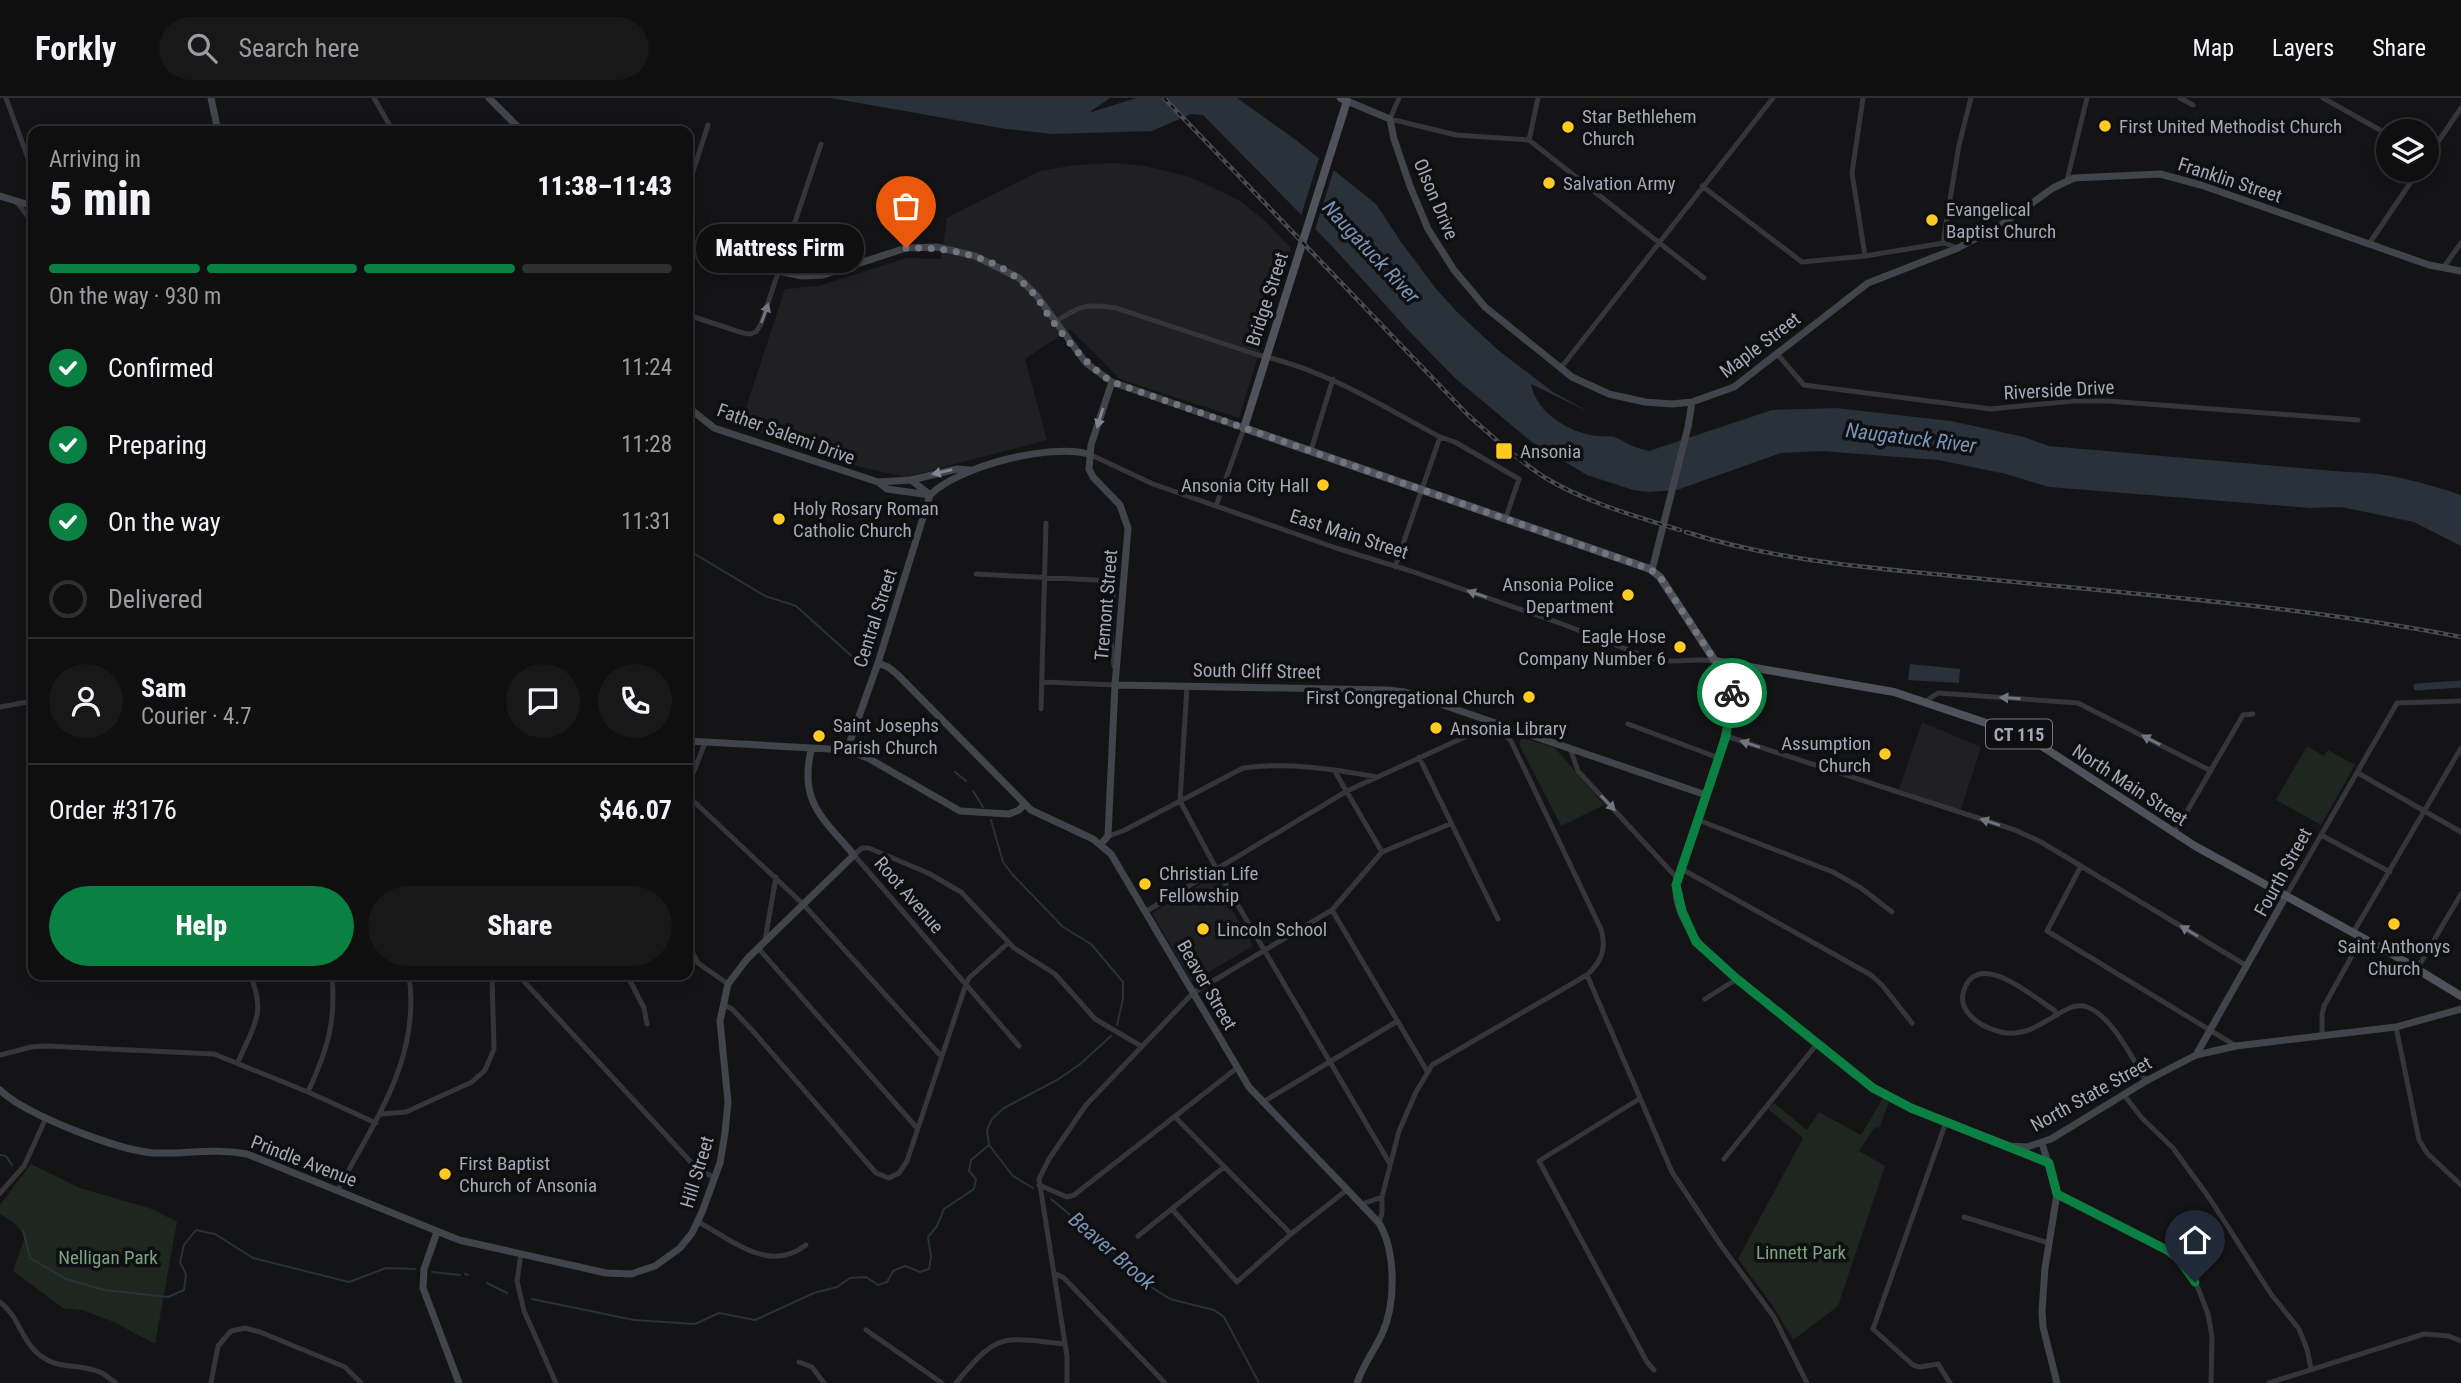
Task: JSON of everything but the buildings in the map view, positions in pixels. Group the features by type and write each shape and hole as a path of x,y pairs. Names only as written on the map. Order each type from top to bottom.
{"main road":[{"path":"211,98 217,126"},
{"path":"489,98 517,126"},
{"path":"1344,100 1390,119"},
{"name":"Bridge Street","path":"1244,428 1334,142 1344,100"},
{"name":"Olson Drive","path":"1390,119 1410,186 1441,251 1485,307 1560,369"},
{"name":"Franklin Street","path":"2067,180 2160,174 2201,185 2443,268 2461,271"},
{"path":"1958,248 2001,225 2067,180"},
{"path":"0,196 28,204"},
{"path":"693,244 779,272 802,276 823,275 899,249 937,247 975,256 1018,278 1037,296 1086,363 1112,382 1652,570 1660,577 1733,693"},
{"name":"Maple Street","path":"1692,402 1734,387 1868,283 1958,248"},
{"path":"1560,369 1590,387 1620,398 1672,404 1692,402 1689,427 1652,570"},
{"path":"1089,454 1112,382"},
{"name":"Father Salemi Drive","path":"693,411 714,428 878,482 887,489 930,495"},
{"name":"East Main Street","path":"930,495 943,485 1000,462 1050,451 1072,450 1089,454"},
{"name":"Tremont Street","path":"1089,454 1089,469 1093,477 1120,505 1128,528 1115,685 1108,836"},
{"name":"East Main Street","path":"911,480 957,469 974,471"},
{"path":"911,480 930,495"},
{"name":"Father Salemi Drive","path":"878,482 911,480"},
{"name":"Central Street","path":"847,750 878,663 930,495"},
{"name":"North Main Street","path":"1715,661 1894,692 2019,734 2175,832 2461,996"},
{"name":"Beaver Street","path":"878,663 897,674 1025,804 1042,816 1101,844 1111,854 1237,1068 1263,1102 1379,1223 1387,1239 1391,1257 1390,1303 1382,1335 1365,1363 1357,1383"},
{"path":"1677,878 1726,736 1735,677 1743,665"},
{"name":"South Cliff Street","path":"1115,685 1405,692 1706,795"},
{"path":"693,742 847,750 868,758 960,811 1009,814 1025,804"},
{"name":"Root Avenue","path":"811,750 807,782 812,802 820,816 853,855"},
{"path":"1101,844 1108,836"},
{"name":"Hill Street","path":"437,1232 459,1240 606,1273 631,1274 655,1266 672,1256 687,1241 698,1222 723,1149 727,1078 720,1025 728,984 738,968 853,855"},
{"name":"North State Street","path":"1677,878 1679,902 1696,942 1817,1044 1873,1088 1911,1108 2010,1146 2027,1147 2042,1143 2146,1081 2196,1055 2236,1046 2396,1027 2461,1009"},
{"name":"Fourth Street","path":"2196,1055 2286,896"},
{"name":"Prindle Avenue","path":"0,1090 17,1105 46,1118 135,1150 157,1153 215,1150 247,1154 437,1232"},
{"path":"2042,1143 2057,1194 2042,1311 2043,1327 2057,1383"},
{"path":"2010,1146 2049,1163"},
{"path":"437,1232 424,1269 423,1288 459,1383"}],"street":[{"path":"6,98 28,158"},
{"path":"374,98 390,126"},
{"path":"1399,98 1390,119 1466,136 1529,140 1704,278"},
{"path":"1529,140 1538,98"},
{"path":"1560,369 1773,98"},
{"path":"1863,98 1852,173 1865,256"},
{"path":"1944,243 1959,145 1971,99 1961,98"},
{"path":"2067,180 2087,98"},
{"path":"2180,98 2193,105"},
{"path":"2323,98 2376,128"},
{"path":"2439,140 2461,108"},
{"path":"693,172 708,125"},
{"path":"693,317 750,334 756,332 779,272 821,144"},
{"path":"2369,244 2411,182"},
{"path":"1702,186 1799,261 1810,263 1944,243 1958,248"},
{"path":"15,200 28,217"},
{"path":"2443,268 2461,243"},
{"path":"1055,322 1077,307 1095,304 1116,308 1265,357 1279,359 1333,379 1440,437 1455,442 1519,479 1506,517"},
{"name":"Riverside Drive","path":"1777,354 1804,385 1961,407 1991,409 2073,401 2108,401 2358,420"},
{"path":"1311,450 1333,379"},
{"name":"Bridge Street","path":"1216,506 1244,428"},
{"path":"1395,567 1440,437"},
{"name":"East Main Street","path":"1089,454 1153,484 1395,567 1411,570 1655,660 1715,661"},
{"path":"1041,709 1046,523"},
{"path":"976,574 1114,581 1111,641 1115,685"},
{"name":"South Cliff Street","path":"1043,682 1115,685"},
{"path":"1187,686 1180,801 1390,1164"},
{"path":"1926,702 1938,693 2078,703 2211,771"},
{"name":"Fourth Street","path":"2286,896 2397,703 2461,701"},
{"path":"0,707 28,702"},
{"path":"2175,832 2244,715 2253,714"},
{"path":"1145,912 1216,867 1377,776 1491,723 1511,741 1601,929 1604,941 1602,955 1587,975 1437,1061 1427,1071 1404,1116 1382,1197 1379,1223"},
{"path":"1628,724 1719,758"},
{"path":"1726,736 2015,830 2081,866 2248,966"},
{"path":"693,773 705,743"},
{"path":"1570,748 1578,771 1677,878"},
{"path":"2322,1036 2324,1006 2358,935 2390,872 2461,748"},
{"path":"1419,758 1498,919"},
{"path":"1108,836 1124,831 1243,768 1262,765 1333,769 1377,776"},
{"path":"1333,769 1382,852"},
{"path":"2358,773 2461,832"},
{"path":"693,801 803,904 941,1056"},
{"path":"1698,820 1833,872 1861,888 1892,912"},
{"path":"1067,1383 1068,1366 1056,1274 1039,1179 1086,1105 1193,993 1332,910 1382,852 1450,824"},
{"path":"2321,835 2390,872"},
{"path":"853,855 862,848 869,848 954,887 1008,943 1055,974 1095,1019 1142,1046"},
{"name":"Root Avenue","path":"853,855 1019,1046"},
{"path":"2081,866 2047,931 2236,1046"},
{"path":"1680,868 1871,975 1912,1023"},
{"path":"765,941 776,877"},
{"path":"2417,969 2461,894"},
{"path":"2453,908 2461,913"},
{"path":"1332,910 1427,1071"},
{"path":"723,1004 745,1023 876,1173 884,1178 897,1175 907,1161 969,978 1008,943"},
{"path":"758,948 917,1128"},
{"path":"693,954 698,963 728,984"},
{"path":"2057,1015 2054,1010 1997,974 1978,975 1964,989 1963,1002 1968,1013 1984,1026 2013,1035 2025,1033 2078,1005 2089,1008 2102,1016 2146,1081"},
{"path":"1587,975 1675,1179 1774,1317 1807,1383"},
{"path":"1705,999 1737,979"},
{"path":"238,1062 260,1004 252,980"},
{"path":"308,1092 329,1043 335,1005 332,980"},
{"path":"338,1190 381,1114 399,1070 408,1036 412,999 410,980"},
{"path":"381,1114 406,1112 472,1082 485,1070 494,1049 492,980"},
{"path":"523,980 684,1155 698,1169 715,1178"},
{"path":"630,980 644,1007 648,1024"},
{"path":"1263,1102 1396,1022"},
{"path":"2396,1027 2421,1146 2461,1185"},
{"path":"1724,1159 1817,1044"},
{"path":"0,1055 31,1047 214,1054 376,1122"},
{"path":"1040,1185 1067,1197 1074,1195 1237,1068"},
{"path":"2124,1095 2142,1118 2173,1148 2210,1199 2271,1294 2299,1329 2311,1369"},
{"path":"1639,1098 1539,1161 1647,1363 1654,1370"},
{"path":"1175,1117 1291,1234"},
{"path":"0,1193 24,1166 46,1118"},
{"path":"1946,1122 1873,1329 1913,1365 1941,1366 1950,1383"},
{"path":"1138,1236 1224,1167"},
{"path":"1172,1209 1237,1282 1291,1234 1348,1189"},
{"path":"2057,1194 2167,1250 2179,1259 2195,1282 2208,1314 2212,1337 2211,1383"},
{"path":"1362,1204 1382,1197"},
{"path":"1964,1217 2049,1243"},
{"path":"698,1222 756,1253 767,1256 787,1256 806,1245"},
{"path":"521,1254 517,1281 524,1311 556,1383"},
{"path":"1056,1274 1064,1278 1165,1383"},
{"path":"0,1302 16,1318 25,1338 36,1352 46,1360 101,1372 116,1383"},
{"path":"211,1383 218,1346 231,1331 245,1328 345,1367 360,1383"},
{"path":"866,1330 942,1383"},
{"path":"2269,1383 2424,1334 2441,1334 2461,1341"},
{"path":"956,1383 984,1353 1000,1342 1013,1339 1065,1345"},
{"path":"799,1362 812,1367 824,1383"}],"shaded area":[{"path":"1114,163 1145,166 1190,177 1239,200 1265,221 1291,248 1239,418 1120,379 1070,329 1025,359 1047,440 906,477 856,466 740,426 785,289 818,286 907,258 941,259 947,218 1040,171"},
{"path":"1922,722 1981,747 1960,812 1898,792"},
{"name":"Lincoln School","path":"1213,877 1253,946 1192,982 1152,913"}],"green space":[{"path":"1522,738 1555,748 1604,805 1561,826 1519,744"},
{"path":"2307,746 2324,756 2328,750 2355,765 2321,825 2276,800"},
{"name":"Linnett Park","path":"1883,1098 1889,1102 1879,1128 1875,1127 1859,1151 1885,1166 1838,1306 1793,1340 1773,1306 1738,1259 1803,1138 1768,1109 1774,1103 1807,1130 1819,1112 1861,1135"},
{"name":"Nelligan Park","path":"31,1164 80,1188 152,1209 177,1222 155,1344 114,1322 82,1310 63,1308 13,1271 25,1237 17,1225 0,1214 0,1205"}],"water":[{"name":"Naugatuck River","path":"831,98 1110,98 1092,112 1136,98 1237,98 1296,140 1376,204 1437,290 1498,350 1553,392 1589,412 1531,384 1534,394 1547,412 1576,431 1614,437 1649,451 1772,410 1836,408 1951,421 2024,437 2049,446 2375,474 2418,482 2461,495 2461,546 2414,522 2341,507 2310,508 2049,487 2006,474 1938,460 1821,451 1781,453 1677,490 1633,490 1587,475 1533,443 1455,378 1330,244 1203,115 1191,114 1152,131 1052,134 1006,129"},
{"path":"1910,664 1960,669 1959,683 1908,680"}],"pier":[{"path":"1320,155 1335,166 1314,233 1300,219"}],"waterway":[{"path":"693,553 765,596 796,606 866,669"},
{"path":"2417,687 2461,684"},
{"name":"Beaver Brook","path":"955,772 966,781"},
{"name":"Beaver Brook","path":"973,791 983,807"},
{"name":"Beaver Brook","path":"991,820 1003,862 1012,874 1063,927 1091,944 1123,982 1123,999 1117,1025"},
{"name":"Beaver Brook","path":"1033,1188 1013,1176 989,1145 987,1130 992,1119 1004,1108 1079,1065 1111,1036"},
{"path":"532,1299 634,1320 695,1324 719,1313 755,1320 814,1293 837,1287 850,1278 866,1277 878,1285 887,1282 893,1271 905,1266 920,1272 929,1269 931,1257 928,1237 937,1226 944,1209 974,1189 976,1179 969,1171 971,1160 989,1145"},
{"path":"0,1155 6,1156 12,1165"},
{"name":"Beaver Brook","path":"1051,1199 1102,1241 1137,1278 1170,1299 1214,1310 1224,1317 1259,1383"},
{"path":"23,1230 30,1258 66,1279 104,1290 168,1297 184,1290 186,1274 180,1262 184,1245 196,1230 215,1234 253,1258 349,1282 386,1268 415,1269"},
{"path":"432,1272 460,1275"},
{"path":"487,1283 507,1293"}],"railway":[{"path":"1164,98 1468,415 1504,447 1544,477 1576,494 1610,508 1680,530"},
{"path":"1686,532 1757,550 1828,562 2279,609 2461,637"}],"way so far":[{"path":"906,248 937,247 975,256 1005,269 1037,296 1086,363 1112,382 1650,569 1660,577 1715,661 1732,693"}],"place":[{"name":"First United Methodist Church","path":"2105,126"},
{"name":"Star Bethlehem Church","path":"1568,127"},
{"name":"Salvation Army","path":"1549,183"},
{"name":"Evangelical Baptist Church","path":"1932,220"},
{"name":"Mattress Firm","path":"906,248"},
{"name":"Ansonia","path":"1504,451"},
{"name":"Ansonia City Hall","path":"1323,485"},
{"name":"Holy Rosary Roman Catholic Church","path":"779,519"},
{"name":"Ansonia Police Department","path":"1628,595"},
{"name":"Eagle Hose Company Number 6","path":"1680,647"},
{"name":"First Congregational Church","path":"1529,697"},
{"name":"Ansonia Library","path":"1436,728"},
{"name":"Saint Josephs Parish Church","path":"819,736"},
{"name":"Assumption Church","path":"1885,754"},
{"name":"Christian Life Fellowship","path":"1145,884"},
{"name":"Saint Anthonys Church","path":"2394,924"},
{"name":"Lincoln School","path":"1203,929"},
{"name":"First Baptist Church of Ansonia","path":"445,1174"}],"route":[{"path":"1732,693 1726,736 1676,885 1682,911 1696,942 1737,979 1873,1088 1911,1108 2049,1163 2057,1194 2167,1250 2179,1259 2195,1282"}]}
